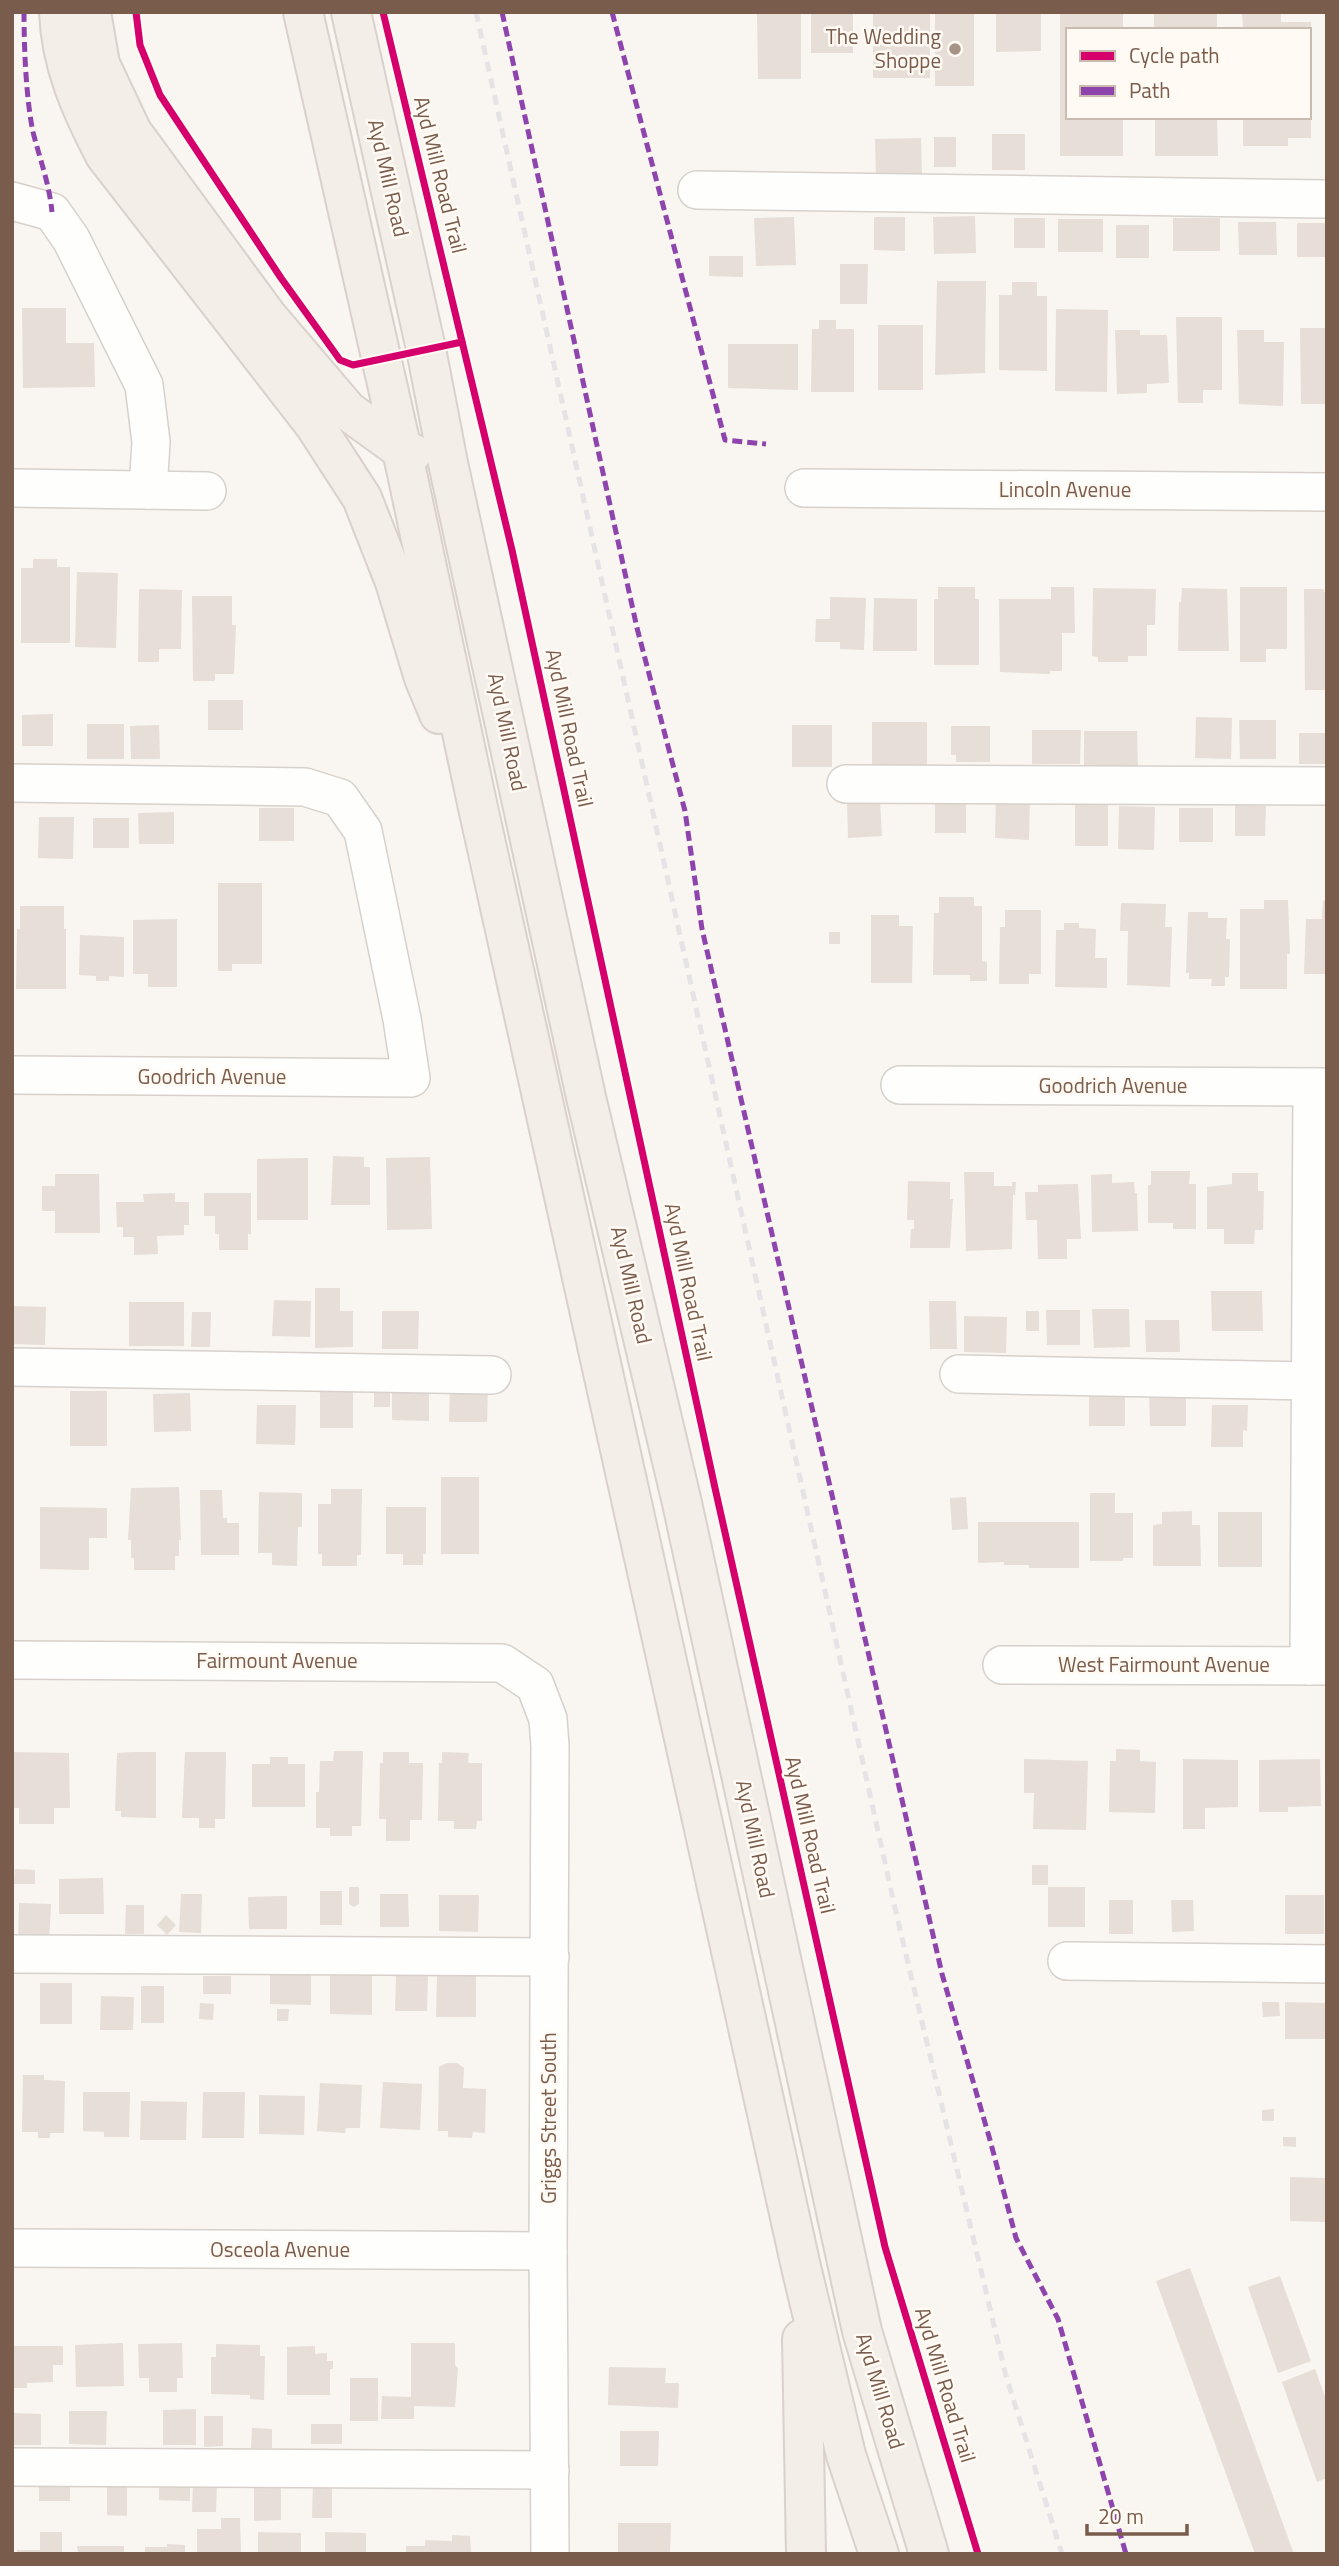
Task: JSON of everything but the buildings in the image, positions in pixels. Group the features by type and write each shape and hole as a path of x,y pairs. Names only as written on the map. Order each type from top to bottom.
{"main road":[{"path":"59,12 67,70 81,109 105,155 314,424 362,499 395,582 424,678 477,803"},
{"path":"91,12 100,64 132,132 267,316 348,411 402,450 448,463"},
{"path":"303,12 402,450 477,803 800,2267 846,2455 879,2554"},
{"name":"Ayd Mill Road","path":"351,12 586,1097 682,1503 862,2331 929,2554"},
{"path":"800,2267 806,2554"}],"street":[{"path":"696,190 1327,199"},
{"path":"12,201 52,212 71,239 144,385 151,442 148,490"},
{"path":"12,488 207,491"},
{"name":"Lincoln Avenue","path":"804,488 1327,492"},
{"name":"Goodrich Avenue","path":"12,783 305,787 340,798 363,831 402,1019 411,1079 12,1075"},
{"path":"846,784 1327,786"},
{"name":"Goodrich Avenue","path":"900,1085 1319,1087"},
{"path":"1318,1666 1311,1381 1319,1087"},
{"path":"12,1367 492,1375"},
{"path":"959,1374 1311,1381"},
{"name":"Fairmount Avenue","path":"12,1660 502,1663 535,1685"},
{"name":"West Fairmount Avenue","path":"1002,1665 1318,1666"},
{"name":"Griggs Street South","path":"535,1685 548,1719 550,1746 550,2554"},
{"path":"12,1954 550,1957"},
{"path":"1067,1961 1327,1965"},
{"name":"Osceola Avenue","path":"12,2248 548,2251"},
{"path":"12,2467 550,2470"}],"railway":[{"path":"476,12 895,1908 1006,2376 1062,2554"}],"marked path":[{"path":"24,12 31,119 52,212"},
{"path":"502,12 637,628 685,811 702,929 942,1974 1016,2238 1058,2319 1126,2554"},
{"path":"612,12 725,440 766,444"}],"cycle path":[{"path":"136,12 140,45 160,95 281,278 340,360 353,365 462,342"},
{"name":"Ayd Mill Road Trail","path":"383,12 512,550 715,1488 885,2247 978,2554"}],"place":[{"name":"The Wedding Shoppe","path":"955,49"}]}
